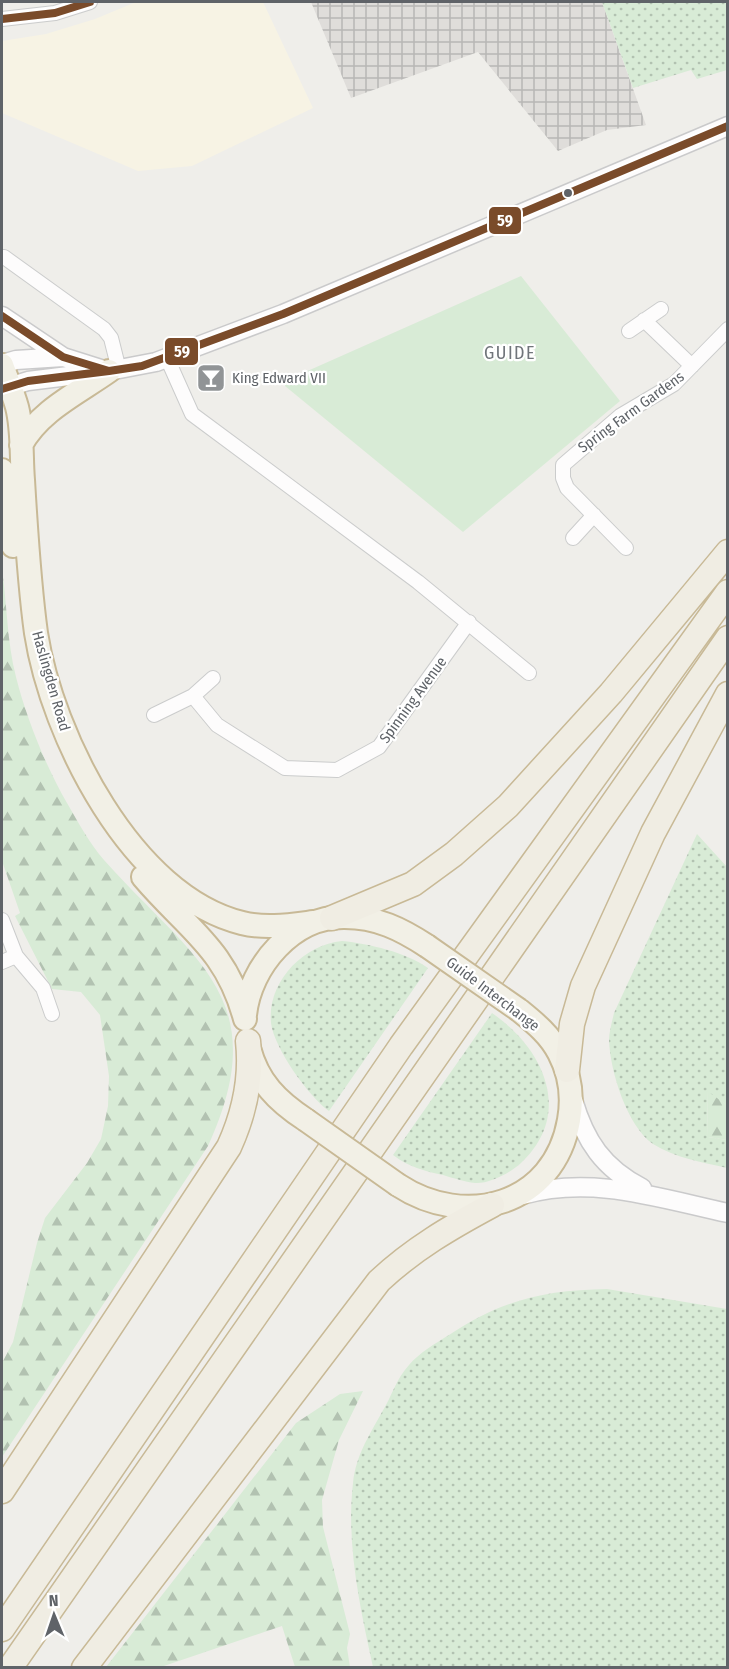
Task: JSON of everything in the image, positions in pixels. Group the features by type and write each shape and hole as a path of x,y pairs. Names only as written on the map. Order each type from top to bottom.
{"highway":[{"name":"Haslingden Road","path":"2,365 5,388 19,419 27,554 36,635 54,702 68,740 92,788 127,838 153,868 194,902 211,912 243,923 274,926 323,920"},
{"path":"21,445 28,430 42,416 114,370"},
{"name":"Haslingden Road","path":"3,478 25,627 40,705 56,748 94,816 115,843 158,894 217,954 234,983 246,1030"},
{"path":"2,1491 229,1147 244,1103 249,1065 246,1030 250,991 265,962 287,939 323,920 413,884 454,854 508,806 611,693 728,552"},
{"path":"2,1629 401,1046 728,592"},
{"path":"10,1668 728,638"},
{"path":"84,1668 379,1281 396,1265 439,1234 492,1205 517,1196 544,1174 558,1155 568,1125 572,1024 584,987 653,833 728,694"},
{"name":"Guide Interchange","path":"323,920 381,922 404,931 427,946 519,1010 552,1041 569,1082"},
{"path":"246,1030 253,1060 264,1083 281,1102 306,1120 414,1195 441,1205 492,1205"}],"main road":[{"path":"5,388 28,381 114,370 167,358 283,314 483,227 728,126"},
{"path":"2,316 63,357"},
{"path":"2,365 16,360 63,357 114,370"},
{"path":"569,1082 587,1139 600,1157 628,1180 654,1194"},
{"path":"517,1196 549,1188 583,1186 654,1194 728,1213"}],"street":[{"path":"2,20 55,13 90,2"},
{"path":"2,258 105,328 111,338 114,370"},
{"path":"629,331 661,309"},
{"name":"Spring Farm Gardens","path":"644,320 692,366"},
{"name":"Spring Farm Gardens","path":"626,548 565,483 562,472 566,460 620,416 674,384 728,329"},
{"path":"167,358 192,414 469,622 529,673"},
{"path":"573,538 594,515"},
{"name":"Spinning Avenue","path":"194,696 218,725 285,768 337,770 379,747 469,622"},
{"path":"154,714 194,696 213,678"},
{"path":"2,920 16,956 43,988 52,1014"},
{"path":"2,962 16,956"}],"shaded area":[{"path":"136,2 263,2 313,108 192,166 138,171 2,113 2,41 46,34 95,19"},
{"path":"311,2 602,2 646,125 607,130 558,151 478,52 351,98"}],"green space":[{"path":"602,2 727,2 727,70 697,79 691,70 633,88"},
{"path":"521,276 620,401 463,532 285,386 285,381"},
{"path":"2,569 13,664 20,692 44,758 59,789 99,854 194,955 215,985 228,1016 233,1053 227,1095 208,1146 2,1457 2,1363 13,1342 45,1218 87,1163 101,1139 108,1106 109,1076 100,1015 81,992 52,989 15,916 20,913 2,861"},
{"path":"697,834 727,867 727,1105 707,1092 708,1137 727,1140 727,1168 670,1153 644,1136 635,1125 622,1097 610,1053 609,1037 614,1013"},
{"path":"342,941 387,950 409,957 428,968 329,1111 312,1095 285,1058 271,1023 271,1008 281,980 290,968 314,950"},
{"path":"492,1013 526,1045 538,1063 546,1083 549,1103 546,1124 537,1144 521,1163 511,1170 493,1180 481,1183 467,1182 411,1166 393,1155"},
{"path":"707,1091 727,1105 727,1140 708,1137"},
{"path":"607,1289 727,1309 727,1667 373,1667 355,1576 351,1529 353,1483 357,1463 364,1446 401,1376 413,1361 433,1345 468,1323 505,1305 543,1295"},
{"path":"363,1391 339,1440 322,1500 323,1527 350,1634 347,1648 350,1667 295,1667 282,1626 161,1667 106,1667 296,1423 340,1394"}],"transit line":[{"name":"59","path":"2,19 55,13 90,2"},
{"name":"59","path":"2,316 63,357 109,371 142,366 283,314 728,126"},
{"name":"59","path":"2,389 28,381 109,371"}],"place":[{"name":"King Edward VII","path":"211,378"}],"district":[{"name":"GUIDE","path":"510,353"}]}
